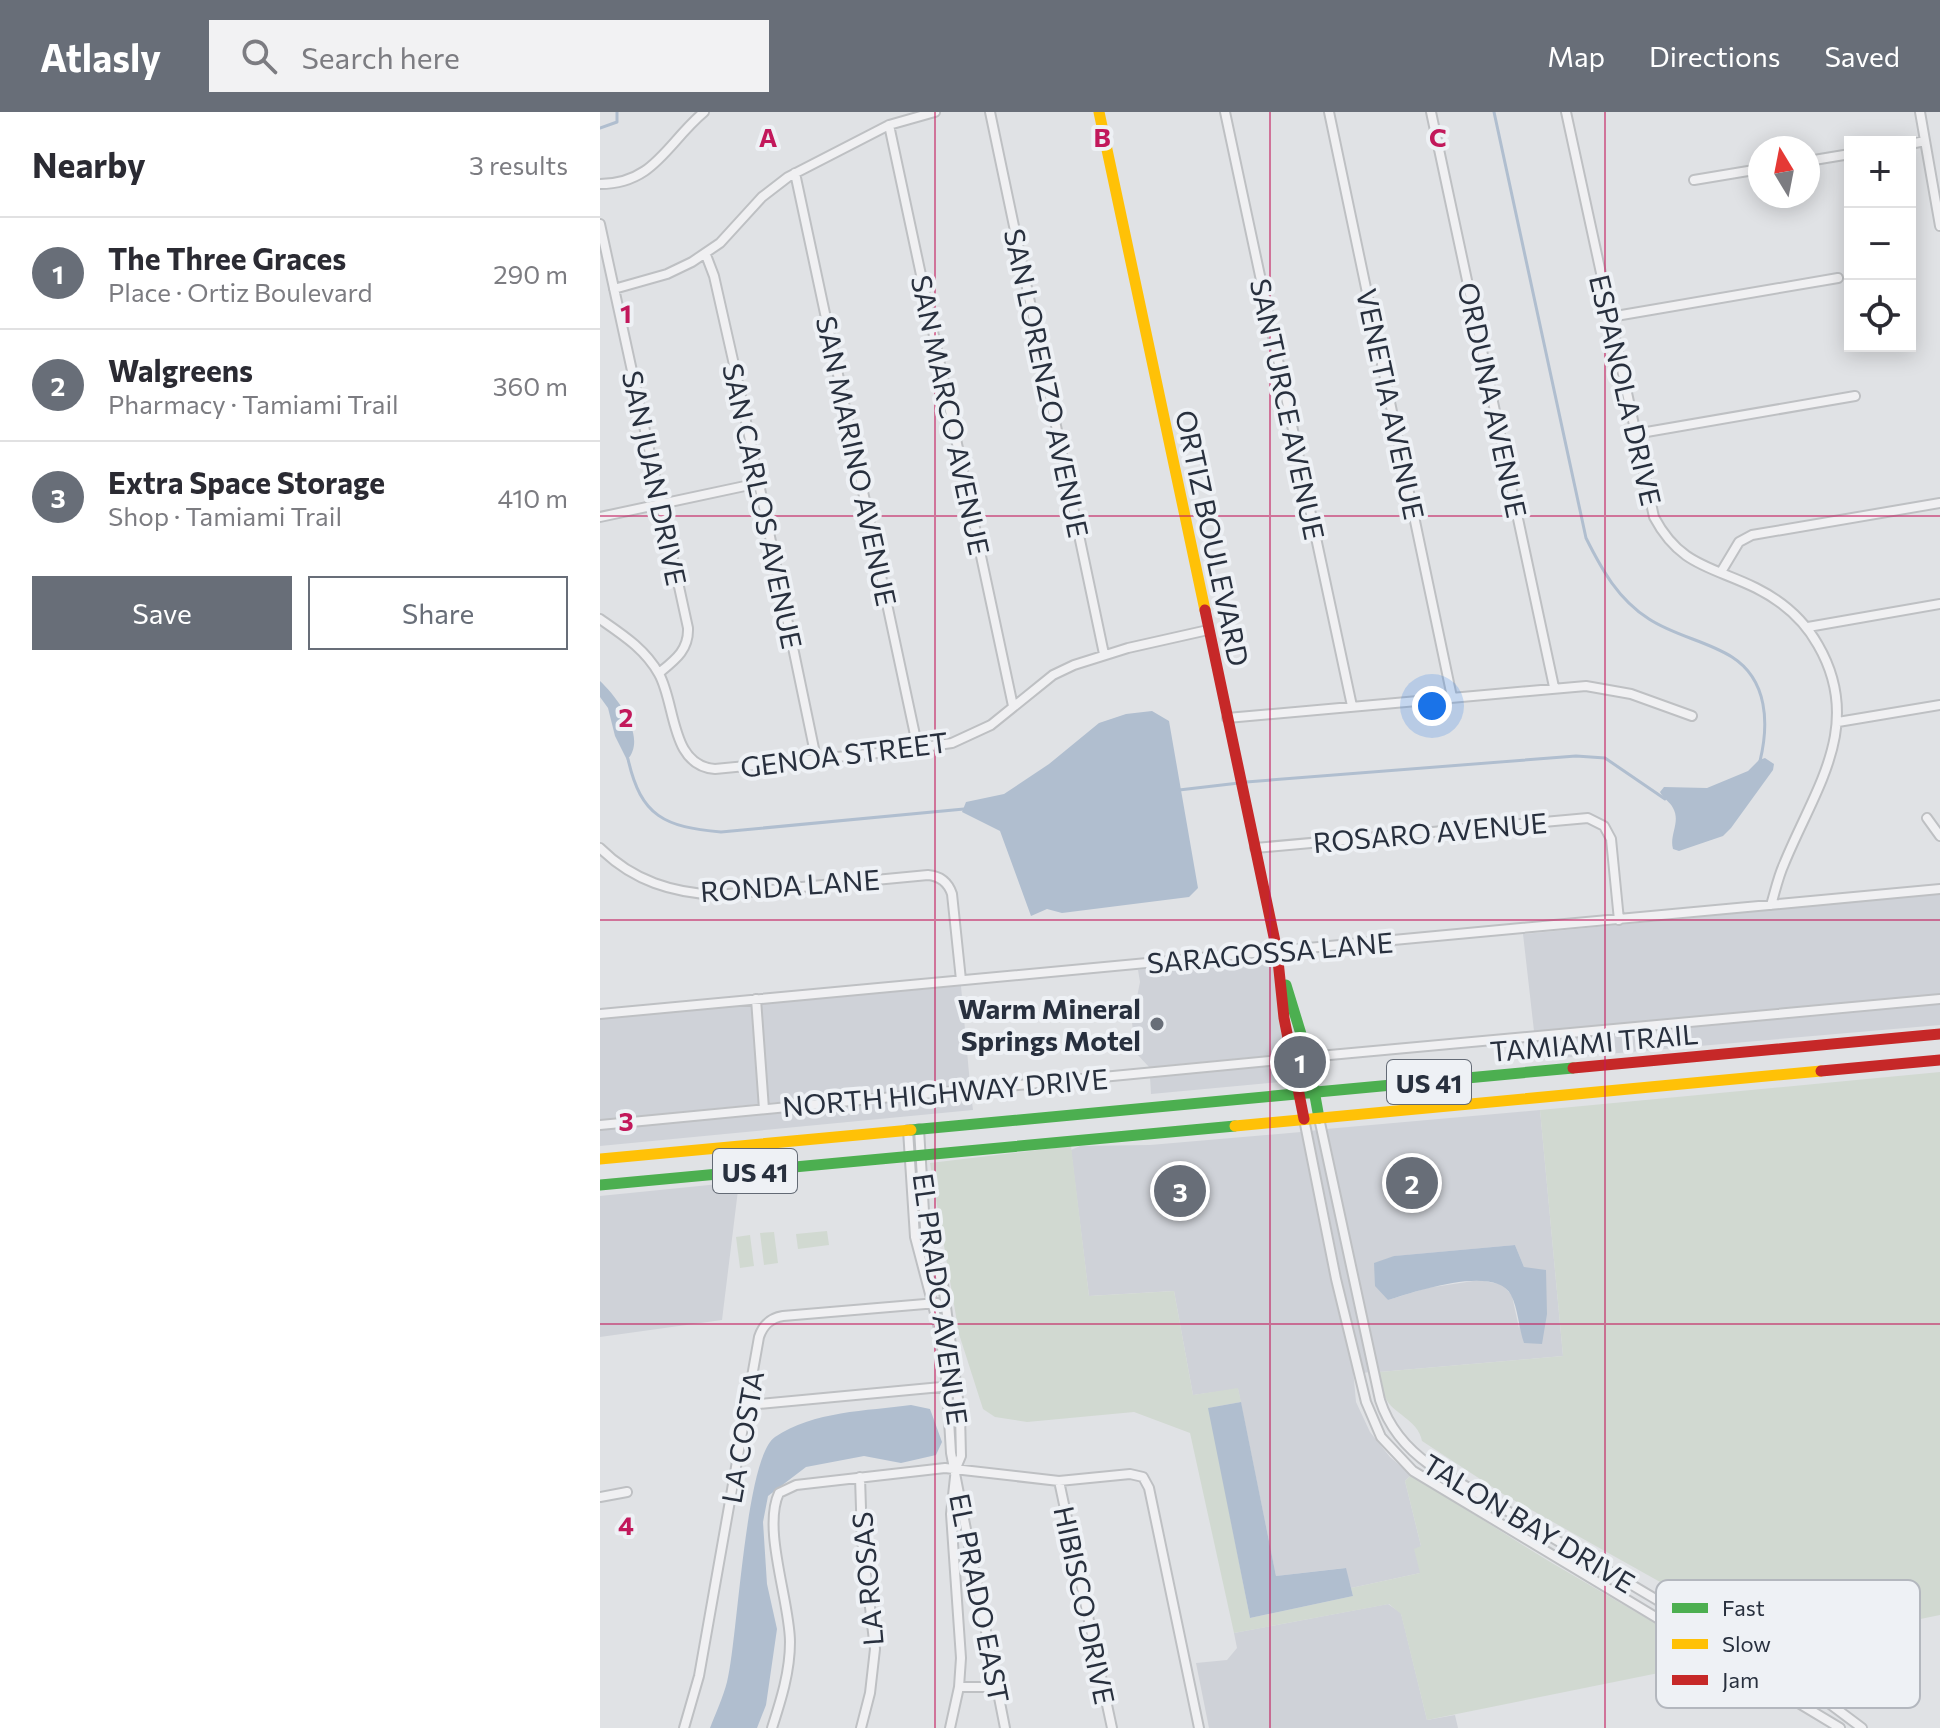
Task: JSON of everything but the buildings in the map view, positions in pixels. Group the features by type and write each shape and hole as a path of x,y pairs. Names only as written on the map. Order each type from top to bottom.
{"main road":[{"name":"ORTIZ BOULEVARD","path":"1099,112 1277,951 1284,1018 1304,1119"},
{"name":"ORTIZ BOULEVARD","path":"1281,973 1308,1057 1319,1118"},
{"name":"TAMIAMI TRAIL","path":"913,1130 1940,1034"},
{"name":"TAMIAMI TRAIL","path":"915,1156 1940,1060"},
{"name":"US 41","path":"600,1159 913,1130"},
{"name":"US 41","path":"600,1185 915,1156"}],"street":[{"path":"600,184 622,182 647,171 704,112"},
{"path":"614,289 667,274 706,255 762,197 795,173 889,125 935,112"},
{"name":"SAN LORENZO AVENUE","path":"990,112 1104,654"},
{"name":"SANTURCE AVENUE","path":"1225,112 1352,706"},
{"name":"VENETIA AVENUE","path":"1329,112 1452,697"},
{"name":"ORDUNA AVENUE","path":"1431,112 1554,687"},
{"name":"ESPANOLA DRIVE","path":"1566,112 1650,505 1661,529 1689,559 1779,601 1808,627 1832,674 1838,722 1830,761 1784,865 1771,905"},
{"path":"1920,112 1940,226"},
{"name":"SAN MARCO AVENUE","path":"889,125 1013,706"},
{"path":"1916,143 1925,141"},
{"path":"1820,159 1844,155"},
{"path":"1694,180 1748,171"},
{"name":"SAN MARINO AVENUE","path":"795,173 918,749"},
{"name":"SAN JUAN DRIVE","path":"600,224 688,635 681,654 659,673"},
{"name":"SAN CARLOS AVENUE","path":"706,255 714,276 816,758"},
{"path":"1610,317 1838,278"},
{"path":"1635,434 1855,396"},
{"path":"600,517 759,483"},
{"path":"1721,572 1739,542 1752,535 1940,503"},
{"path":"1808,627 1940,604"},
{"path":"600,619 638,647 659,673"},
{"name":"GENOA STREET","path":"659,673 681,742 693,762 703,767 721,769 952,743 991,725 1053,675 1104,654 1208,630"},
{"path":"1227,718 1554,687 1608,688 1692,716"},
{"path":"1838,722 1940,705"},
{"name":"ROSARO AVENUE","path":"1255,848 1580,818 1595,820 1604,826 1612,842 1619,920"},
{"path":"1927,818 1940,836"},
{"name":"RONDA LANE","path":"600,848 625,869 646,881 693,894 718,895 928,875 943,880 952,894 961,980"},
{"name":"SARAGOSSA LANE","path":"600,1014 1940,889"},
{"path":"756,999 764,1109"},
{"path":"1308,1057 1940,999"},
{"name":"NORTH HIGHWAY DRIVE","path":"600,1125 1291,1059"},
{"name":"TALON BAY DRIVE","path":"1319,1118 1380,1400 1403,1443 1430,1465 1656,1599"},
{"name":"TALON BAY DRIVE","path":"1304,1119 1336,1279 1366,1402 1376,1428 1392,1451 1426,1479 1656,1616"},
{"path":"748,1405 952,1386 934,1304 916,1243 913,1130"},
{"name":"EL PRADO AVENUE","path":"915,1156 927,1241 941,1276 961,1441 951,1514 961,1633 959,1687 950,1728"},
{"path":"916,1243 927,1241"},
{"name":"LA COSTA","path":"684,1728 699,1676 760,1334 772,1319 945,1303"},
{"path":"772,1728 785,1682 790,1642 777,1550 776,1500 781,1492 789,1487 860,1477 956,1468 1059,1481 1130,1474 1146,1481 1199,1728"},
{"name":"EL PRADO EAST","path":"956,1468 1005,1728"},
{"name":"LA ROSAS","path":"860,1477 862,1540 875,1649 870,1693 861,1728"},
{"name":"HIBISCO DRIVE","path":"1059,1481 1112,1728"},
{"path":"600,1497 627,1492"},
{"path":"959,1687 997,1687"},
{"name":"TALON BAY DRIVE","path":"1811,1708 1840,1728"},
{"name":"TALON BAY DRIVE","path":"1834,1708 1862,1728"}],"shaded area":[{"path":"1940,894 1940,994 1534,1031 1523,934"},
{"name":"Warm Mineral Springs Motel","path":"1273,957 1285,1054 1149,1067 1135,1052 1132,1022 1140,982 1138,970"},
{"path":"961,986 970,1084 768,1103 761,1004"},
{"path":"1940,1004 1940,1025 1538,1060 1536,1042"},
{"path":"752,1005 759,1104 600,1120 600,1019"},
{"path":"1287,1065 1291,1081 1151,1094 1150,1077"},
{"path":"1940,1072 1940,1615 1920,1619 1920,1580 1657,1580 1503,1494 1422,1441 1416,1427 1388,1403 1379,1372 1563,1356 1540,1110"},
{"path":"971,1095 973,1110 600,1146 600,1130"},
{"path":"1540,1110 1563,1356 1379,1372 1326,1129","holes":["1515,1245 1524,1267 1519,1328 1512,1296 1503,1285 1480,1280 1427,1288 1388,1300 1374,1264 1395,1256"]},
{"path":"1317,1130 1369,1372 1364,1373 1341,1278 1311,1131"},
{"path":"1301,1132 1352,1359 1356,1402 1370,1432 1390,1457 1411,1475 1405,1481 1421,1546 1420,1573 1351,1588 1345,1568 1276,1576 1238,1389 1193,1395 1174,1291 1089,1296 1071,1150 1080,1146 1150,1145"},
{"path":"1071,1146 1089,1296 1174,1291 1193,1395 1238,1388 1241,1402 1209,1408 1250,1618 1353,1596 1351,1588 1420,1573 1414,1549 1421,1546 1405,1481 1411,1475 1656,1624 1656,1674 1427,1720 1401,1614 1389,1604 1234,1633 1190,1433 1134,1412 1027,1422 995,1417 983,1409 959,1334 930,1163"},
{"path":"739,1182 722,1320 600,1337 600,1196"},
{"path":"827,1231 829,1245 798,1249 796,1234"},
{"path":"774,1232 778,1263 764,1265 760,1233"},
{"path":"750,1235 754,1266 740,1268 736,1237"},
{"path":"1388,1604 1401,1613 1427,1720 1455,1715 1458,1728 1209,1728 1196,1663 1227,1660 1237,1648 1234,1633"}],"water":[{"path":"600,681 615,697 632,730 633,751 627,760 615,736 608,708 600,697"},
{"path":"1152,711 1169,721 1198,888 1189,897 1062,913 1047,909 1031,916 1000,831 962,812 966,802 1004,794 1049,764 1099,723 1126,714"},
{"path":"1765,758 1774,764 1773,770 1723,836 1679,851 1673,849 1675,813 1660,792 1664,787 1707,788 1748,771"},
{"path":"1515,1245 1524,1267 1546,1270 1547,1314 1542,1344 1524,1343 1513,1300 1502,1286 1489,1282 1453,1283 1388,1300 1375,1286 1374,1263 1394,1256"},
{"path":"1241,1402 1276,1576 1346,1568 1353,1596 1250,1618 1208,1408"},
{"path":"911,1405 930,1409 942,1442 936,1455 901,1463 864,1456 806,1467 768,1496 763,1522 767,1584 777,1629 766,1705 757,1728 710,1728 727,1682 750,1512 756,1478 765,1452 775,1437 806,1422"}],"waterway":[{"path":"600,128 617,122 617,112"},
{"path":"1494,112 1586,538 1612,583 1638,611 1659,625 1732,657 1753,678 1765,718 1760,761"},
{"path":"1246,782 1576,756 1605,758 1665,799"},
{"path":"628,759 633,779 648,806 670,822 701,830 721,832 964,809"},
{"path":"1179,790 1239,783"}],"traffic: fast":[{"path":"1286,985 1308,1057 1319,1118"},
{"path":"911,1130 1573,1068"},
{"path":"600,1185 1235,1126"}],"traffic: slow":[{"path":"1099,112 1205,610"},
{"path":"1235,1126 1821,1071"},
{"path":"600,1159 911,1130"}],"traffic: jam":[{"path":"1205,610 1277,951 1284,1018 1304,1119"},
{"path":"1573,1068 1940,1034"},
{"path":"1821,1071 1940,1060"}],"place":[{"name":"Warm Mineral Springs Motel","path":"1157,1024"},
{"name":"The Three Graces","path":"1300,1062"},
{"name":"Walgreens","path":"1412,1183"},
{"name":"Extra Space Storage","path":"1180,1191"}]}
